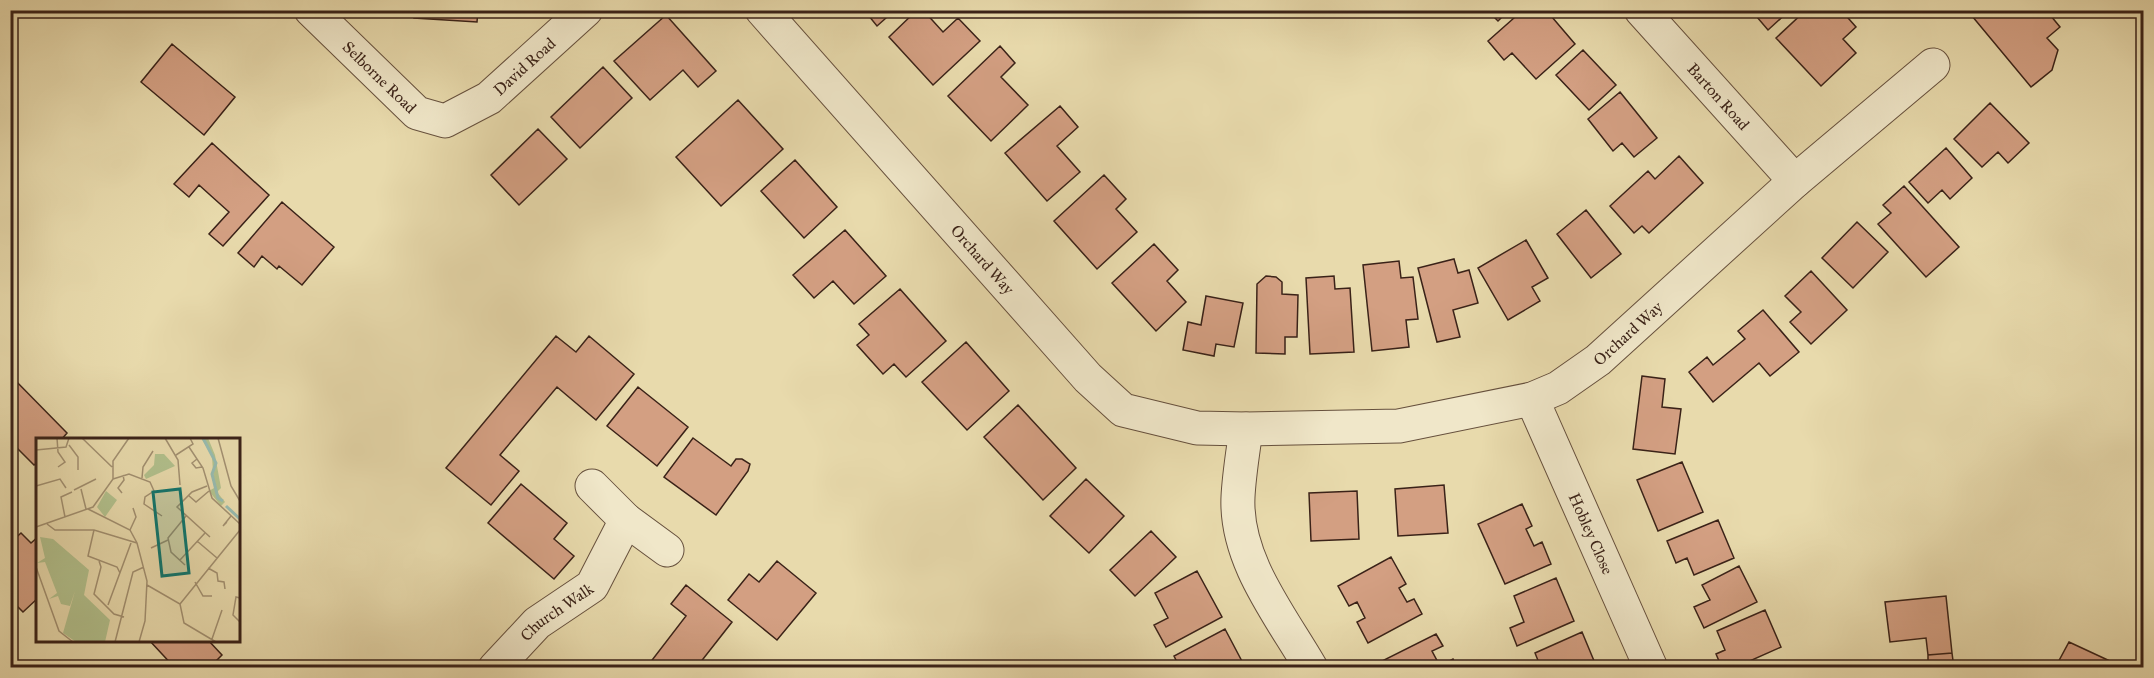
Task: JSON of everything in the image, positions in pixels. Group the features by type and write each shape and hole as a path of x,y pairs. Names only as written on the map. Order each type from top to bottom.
{"street":[{"name":"Selborne Road","path":"311,10 417,113 446,121 489,98"},
{"name":"David Road","path":"489,98 586,10"},
{"name":"Orchard Way","path":"762,10 1088,378 1123,410 1197,428 1400,426 1532,399 1558,388 1598,360 1795,181 1933,65"},
{"name":"Barton Road","path":"1641,10 1795,181"},
{"name":"Hobley Close","path":"1532,399 1651,668"},
{"path":"1246,429 1238,499 1243,545 1265,590 1311,668"},
{"path":"592,486 626,520 667,550"},
{"name":"Church Walk","path":"495,668 537,623 592,586 626,520"}],"building":[{"path":"415,10 478,10 477,22 414,18"},
{"path":"864,10 895,10 877,26"},
{"path":"917,10 923,10 943,32 958,18 980,41 933,85 889,37"},
{"path":"1487,10 1509,10 1498,21"},
{"path":"1523,10 1546,10 1575,44 1536,79 1512,53 1504,60 1488,41"},
{"path":"1751,10 1790,10 1768,30"},
{"path":"1806,10 1841,10 1856,27 1843,39 1856,53 1821,86 1776,38"},
{"path":"1967,10 2046,10 2060,27 2047,38 2058,50 2052,70 2031,87"},
{"path":"666,15 716,71 698,87 683,70 650,100 614,61"},
{"path":"172,44 235,97 204,135 141,82"},
{"path":"1000,46 1015,63 1001,77 1028,105 991,141 948,96"},
{"path":"1583,50 1616,85 1589,110 1556,75"},
{"path":"603,67 632,98 580,148 551,117"},
{"path":"1620,92 1657,138 1634,157 1622,143 1613,151 1588,119"},
{"path":"738,100 783,149 721,206 676,157"},
{"path":"1990,103 2029,143 2008,163 1998,152 1982,167 1954,139"},
{"path":"1060,106 1078,127 1057,146 1080,172 1047,201 1005,153"},
{"path":"538,129 567,159 519,205 491,175"},
{"path":"212,143 269,195 223,246 209,234 229,212 199,185 189,197 174,184"},
{"path":"1946,148 1972,178 1950,199 1942,190 1928,203 1909,182"},
{"path":"1679,156 1703,183 1649,233 1642,226 1634,233 1610,206 1648,171 1655,179"},
{"path":"795,160 837,207 804,238 761,191"},
{"path":"1104,175 1126,199 1116,209 1137,232 1097,269 1054,221"},
{"path":"1904,186 1959,247 1926,277 1878,224 1891,213 1883,205"},
{"path":"282,202 334,247 302,285 279,266 277,269 262,256 254,267 238,253"},
{"path":"1586,210 1621,254 1591,278 1557,234"},
{"path":"1857,222 1888,252 1853,288 1822,258"},
{"path":"845,230 886,276 854,304 833,281 814,298 793,275"},
{"path":"1526,240 1548,278 1532,287 1540,301 1508,320 1478,268"},
{"path":"1154,244 1178,270 1167,281 1186,302 1156,331 1112,283"},
{"path":"1454,259 1458,273 1469,270 1478,303 1453,310 1460,337 1437,342 1418,268"},
{"path":"1399,261 1401,278 1413,277 1418,319 1406,320 1409,347 1372,351 1363,265"},
{"path":"1811,271 1847,310 1811,344 1790,322 1801,312 1785,296"},
{"path":"1266,276 1276,277 1282,282 1282,294 1298,295 1297,337 1285,337 1285,354 1256,353 1257,284"},
{"path":"1334,276 1335,289 1350,288 1354,352 1310,354 1306,278"},
{"path":"900,289 946,341 906,377 894,364 883,374 857,345 869,335 859,324"},
{"path":"1206,296 1243,303 1234,347 1216,344 1214,356 1183,350 1188,322 1201,325"},
{"path":"1763,310 1799,352 1770,376 1759,363 1713,402 1689,372 1707,357 1713,365 1745,339 1738,331"},
{"path":"556,336 576,352 589,336 634,374 596,420 557,387 500,455 519,471 491,505 446,468"},
{"path":"966,342 1009,391 967,430 922,382"},
{"path":"10,375 67,433 63,438 36,438 36,464 34,465 10,441"},
{"path":"1642,376 1665,379 1662,407 1681,409 1675,454 1633,449"},
{"path":"638,387 688,427 657,466 607,426"},
{"path":"1018,405 1076,468 1043,500 984,437"},
{"path":"693,438 731,466 736,459 742,459 750,464 748,471 716,515 664,477"},
{"path":"1682,462 1703,512 1658,531 1637,480"},
{"path":"1086,479 1124,516 1089,553 1050,516"},
{"path":"521,484 567,523 554,539 574,556 554,579 488,523"},
{"path":"1444,485 1448,533 1398,536 1395,489"},
{"path":"1357,491 1359,539 1311,541 1309,493"},
{"path":"1522,504 1532,526 1526,529 1534,546 1542,542 1551,564 1505,584 1478,524"},
{"path":"1718,520 1734,558 1694,575 1687,558 1676,563 1667,541"},
{"path":"1151,531 1176,557 1135,596 1110,570"},
{"path":"21,533 31,543 36,539 36,600 23,612 12,601 10,602 10,543"},
{"path":"1391,557 1406,584 1399,588 1407,602 1414,599 1422,614 1368,643 1357,622 1365,618 1357,602 1349,606 1338,586"},
{"path":"777,561 816,593 777,640 728,600 749,574 759,582"},
{"path":"1739,566 1757,602 1704,628 1694,607 1710,600 1702,585"},
{"path":"1197,571 1222,617 1166,647 1154,625 1168,618 1155,593"},
{"path":"1556,578 1574,621 1517,646 1510,628 1524,622 1514,596"},
{"path":"686,585 732,622 696,668 646,668 686,616 671,604"},
{"path":"1946,596 1952,653 1928,655 1926,638 1890,642 1885,602"},
{"path":"1765,610 1781,647 1734,668 1722,668 1716,654 1725,650 1717,631"},
{"path":"1225,629 1245,667 1180,668 1174,656"},
{"path":"1582,632 1597,668 1541,668 1535,653"},
{"path":"1436,634 1443,646 1432,651 1440,666 1453,659 1457,668 1383,668 1380,662"},
{"path":"151,642 210,642 222,655 209,668 175,668"},
{"path":"2069,642 2125,668 2055,668"},
{"path":"1952,653 1954,668 1902,668 1928,665 1928,655"},
{"path":"246,662 252,668 240,668"}]}
